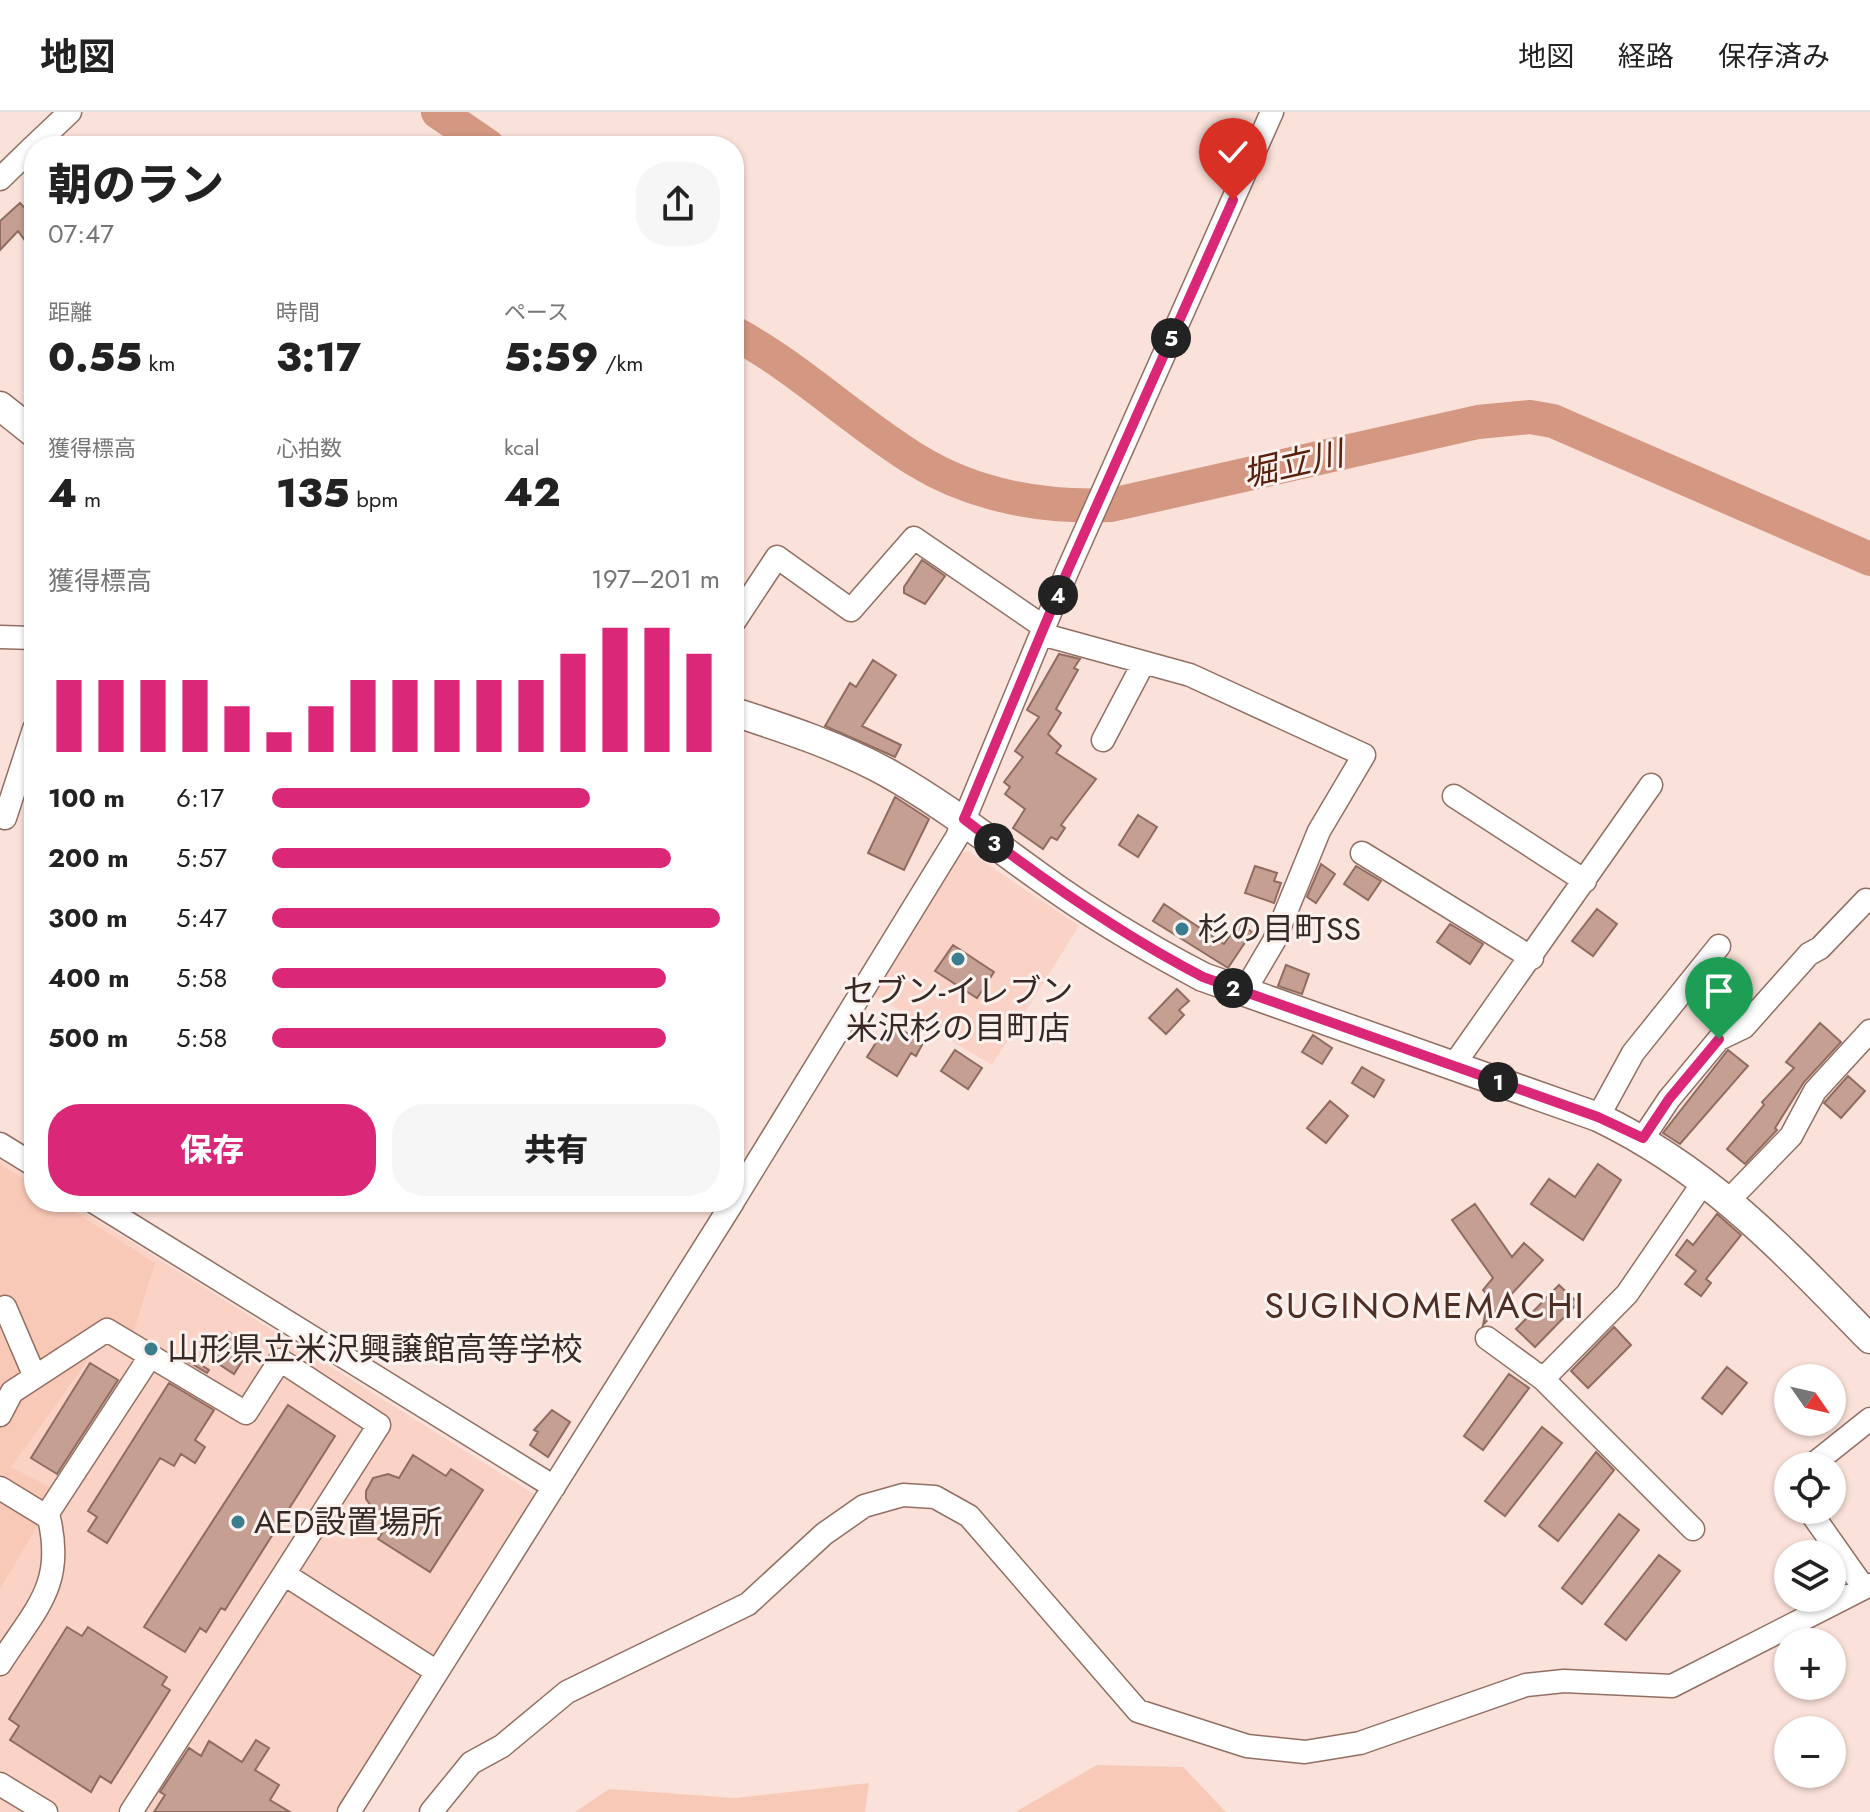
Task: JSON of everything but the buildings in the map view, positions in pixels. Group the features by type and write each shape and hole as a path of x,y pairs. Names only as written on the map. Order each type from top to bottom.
{"main road":[{"path":"0,406 24,425"},
{"path":"744,715 812,737 885,772 964,819 1038,877 1159,954 1244,992 1598,1117 1643,1138 1705,1180 1870,1339"}],"street":[{"path":"45,136 70,112"},
{"path":"744,1183 949,851 1272,112"},
{"path":"0,179 24,156"},
{"path":"744,607 777,557 851,610 914,538 1043,630 1143,664 1190,675 1364,755 1319,831 1274,941 1244,992"},
{"path":"0,637 24,638"},
{"path":"1103,740 1143,664"},
{"path":"5,818 24,760"},
{"path":"1453,1066 1651,785"},
{"path":"1454,796 1585,881"},
{"path":"1362,853 1532,958"},
{"path":"1643,1138 1669,1099 1719,1039 1744,1027 1809,954 1820,948 1866,900"},
{"path":"1598,1117 1633,1053 1719,946"},
{"path":"1728,1201 1791,1136 1815,1091 1870,1031"},
{"path":"0,1144 24,1159"},
{"path":"1543,1379 1627,1294 1705,1180"},
{"path":"110,1212 554,1487"},
{"path":"349,1812 726,1212"},
{"path":"5,1307 35,1377"},
{"path":"0,1415 12,1392 107,1330 246,1413 280,1360 379,1425 131,1812"},
{"path":"1487,1338 1543,1379 1693,1529"},
{"path":"46,1516 151,1355"},
{"path":"1829,1452 1870,1419"},
{"path":"0,1488 46,1516 56,1548 52,1581 0,1664"},
{"path":"431,1812 471,1763 502,1746 567,1692 748,1604 824,1534 864,1506 903,1495 935,1497 969,1516 1138,1711 1247,1746 1305,1752 1360,1743 1526,1685 1564,1681 1672,1686 1867,1587 1820,1524"},
{"path":"284,1574 437,1672"},
{"path":"0,1784 46,1812"}],"shaded area":[{"path":"968,851 1079,926 992,1065 869,992 956,855"},
{"name":"山形県立米沢興譲館高等学校","path":"0,1159 24,1175 24,1212 84,1212 537,1496 340,1812 0,1812"},
{"path":"0,1164 24,1180 24,1212 75,1212 155,1263 131,1340 102,1341 11,1467 58,1491 0,1589"},
{"path":"1097,1765 1183,1767 1226,1812 1015,1812"},
{"path":"869,1783 865,1812 575,1812 609,1789 735,1798"}],"waterway":[{"name":"堀立川","path":"438,112 473,136"},
{"name":"堀立川","path":"744,339 916,460 962,483 1035,502 1111,505 1478,422 1530,417 1553,421 1870,559"}],"place":[{"name":"杉の目町SS","path":"1182,929"},
{"name":"セブン-イレブン 米沢杉の目町店","path":"958,959"},
{"name":"山形県立米沢興譲館高等学校","path":"151,1349"},
{"name":"AED設置場所","path":"238,1522"}],"district":[{"name":"SUGINOMEMACHI","path":"1425,1305"}],"route":[{"path":"1233,200 1067,572 964,819 1038,877 1159,954 1203,977 1598,1117 1643,1138 1669,1099 1719,1039"}]}
